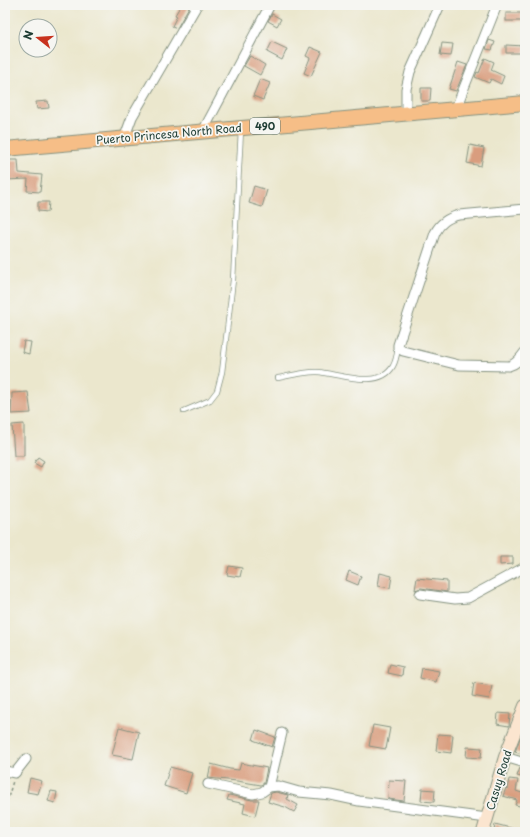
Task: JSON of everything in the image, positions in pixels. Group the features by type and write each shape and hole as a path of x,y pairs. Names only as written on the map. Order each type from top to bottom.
{"main road":[{"name":"Puerto Princesa North Road","path":"5,148 124,139 525,103"}],"street":[{"path":"124,139 132,117 197,5"},
{"path":"203,131 270,5"},
{"path":"406,113 406,89 410,72 440,5"},
{"path":"456,108 497,5"},
{"path":"525,209 451,217 438,227 399,341 398,348 403,351 459,365 509,366 519,361 525,352"},
{"path":"420,594 455,599 468,598 525,567"},
{"name":"Casuy Road","path":"483,832 505,757 525,706"},
{"path":"270,787 282,733"},
{"path":"505,757 525,763"},
{"path":"5,771 15,773 26,758"},
{"path":"208,784 253,794 262,792 270,787 278,786 299,792 331,795 360,801 487,818"},
{"path":"524,832 525,828"}],"lane":[{"path":"184,411 210,400 217,391 222,372 233,280 241,128"},
{"path":"278,378 316,372 372,379 381,378 393,365 398,348"}],"path":[{"path":"5,808 15,773"}],"building":[{"path":"181,5 190,5 177,28 172,26 177,16 175,15"},
{"path":"506,13 522,13 522,21 506,21"},
{"path":"272,14 281,19 277,26 268,21"},
{"path":"489,40 495,42 492,50 486,49"},
{"path":"272,42 287,49 282,60 267,52"},
{"path":"442,43 453,44 451,56 440,55"},
{"path":"506,45 525,46 525,53 506,53"},
{"path":"310,47 322,52 311,76 304,73 310,58 306,56"},
{"path":"250,56 265,65 260,75 244,66"},
{"path":"485,58 494,62 491,70 504,76 501,84 491,79 489,83 475,77 477,72 479,73"},
{"path":"458,62 467,65 456,91 449,89"},
{"path":"260,79 270,83 263,100 253,96"},
{"path":"421,88 431,88 430,101 421,101"},
{"path":"48,101 49,108 37,109 36,102"},
{"path":"470,145 484,148 481,166 467,163"},
{"path":"5,160 18,160 19,173 42,175 40,192 27,191 28,179 5,180"},
{"path":"254,186 267,190 262,207 249,203"},
{"path":"38,202 49,202 48,212 38,211"},
{"path":"24,341 31,342 29,354 22,352"},
{"path":"28,392 31,413 11,414 12,393"},
{"path":"24,424 24,456 14,456 12,425"},
{"path":"38,457 44,461 41,467 34,463"},
{"path":"500,557 513,557 513,564 500,565"},
{"path":"229,566 242,568 240,577 227,575"},
{"path":"349,571 361,576 358,585 346,580"},
{"path":"380,573 392,576 390,588 378,586"},
{"path":"417,578 447,581 447,592 421,588 415,590"},
{"path":"390,664 403,667 402,676 388,673"},
{"path":"422,668 439,671 436,682 420,678"},
{"path":"474,683 492,686 489,699 472,696"},
{"path":"498,713 510,714 509,726 497,724"},
{"path":"373,725 390,728 386,749 369,746"},
{"path":"119,727 139,732 133,759 112,755"},
{"path":"256,730 275,737 272,747 253,740"},
{"path":"438,734 453,735 451,753 436,751"},
{"path":"520,738 525,740 525,755 515,752"},
{"path":"467,747 482,748 481,758 466,757"},
{"path":"241,763 267,768 264,783 261,785 208,778 211,764 239,770"},
{"path":"170,767 192,773 186,793 164,786"},
{"path":"520,768 525,769 525,778 517,776"},
{"path":"30,778 42,781 38,794 27,792"},
{"path":"509,779 518,780 516,791 525,794 525,807 515,805 517,800 503,796 506,788 507,789"},
{"path":"389,780 406,781 404,801 388,799"},
{"path":"422,789 435,790 434,802 421,801"},
{"path":"51,791 57,792 55,803 48,801"},
{"path":"276,792 288,795 287,799 298,805 294,812 285,807 268,802 271,793"},
{"path":"229,795 259,800 255,816 243,813 245,804 227,800"},
{"path":"495,824 518,830 518,832 494,832"}]}
